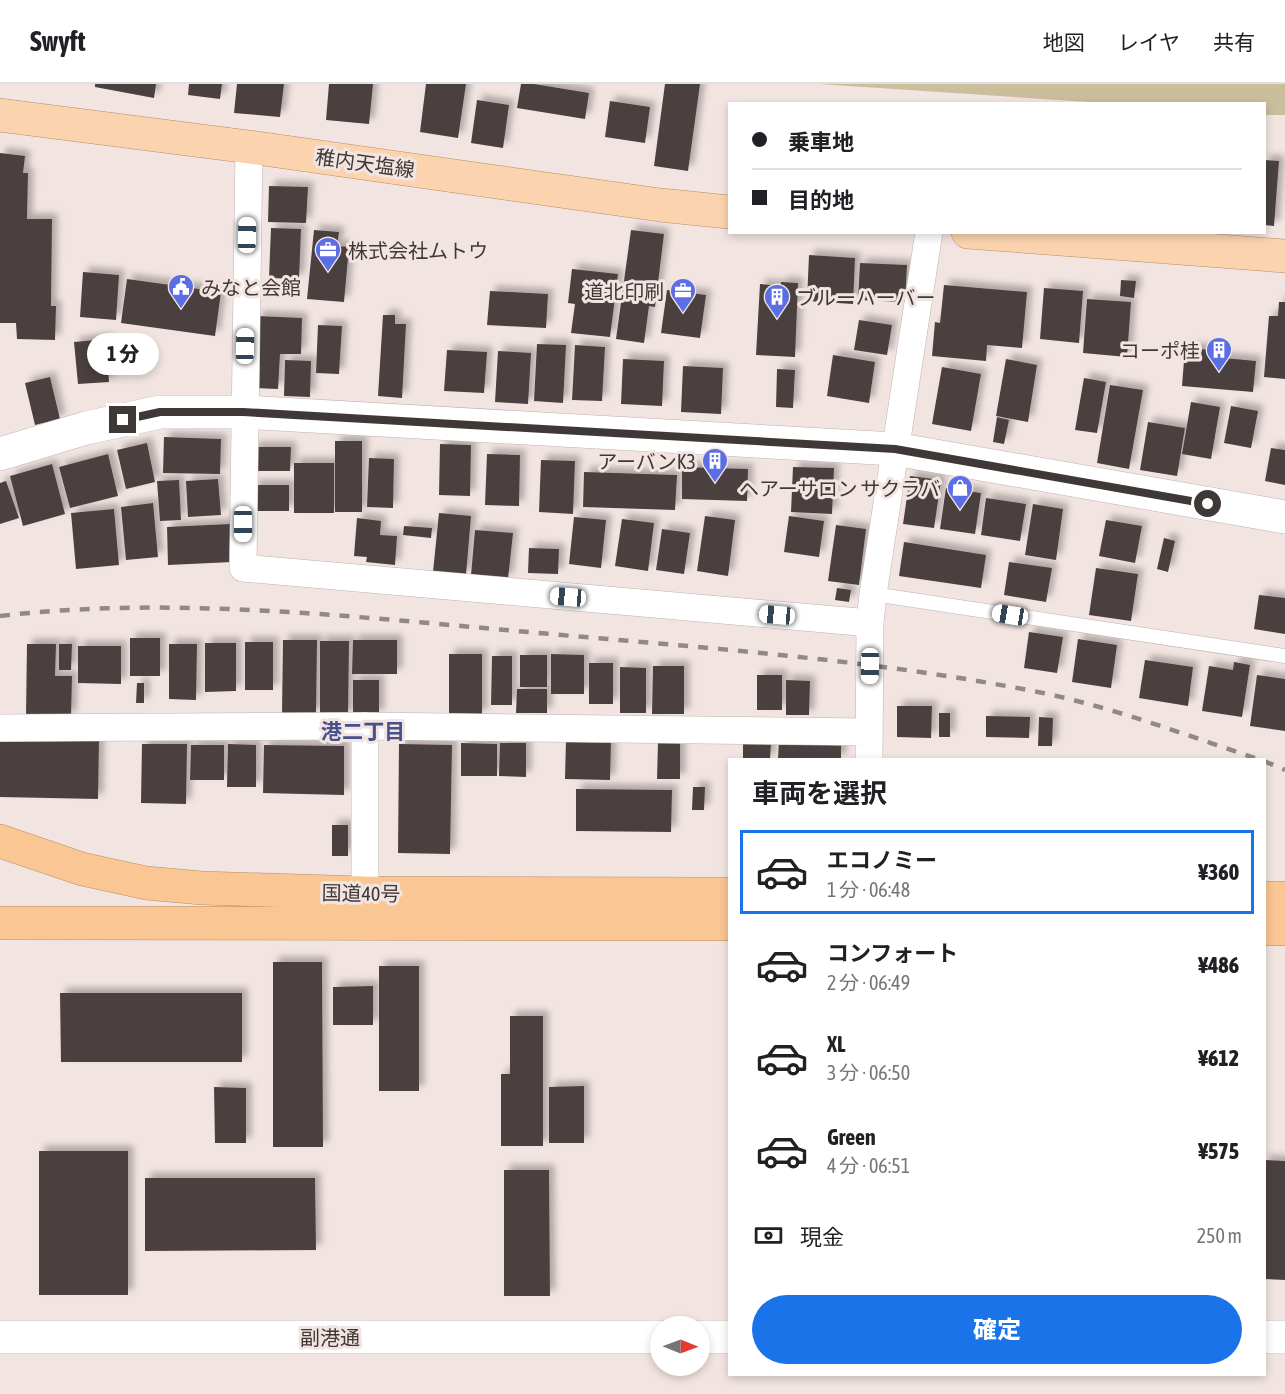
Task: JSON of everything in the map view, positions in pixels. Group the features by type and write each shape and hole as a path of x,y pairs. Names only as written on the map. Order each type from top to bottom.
{"highway":[{"name":"国道40号","path":"0,841 82,869 146,883 202,888 365,893 728,894"},
{"path":"1266,898 1285,898"},
{"name":"国道40号","path":"0,923 728,924"},
{"path":"1266,929 1285,930"}],"main road":[{"name":"稚内天塩線","path":"0,115 249,147 660,205 728,212"},
{"path":"994,234 1285,256"}],"street":[{"path":"249,147 243,412 243,568 870,623"},
{"path":"869,758 870,623 873,594 929,234"},
{"path":"0,454 86,428 160,412 243,412 895,449 1285,517"},
{"path":"0,728 365,726 869,732"},
{"path":"365,726 365,893"},
{"name":"副港通","path":"0,1337 650,1337"},
{"path":"710,1337 728,1337"},
{"path":"1266,1337 1285,1337"}],"lane":[{"path":"873,594 1285,656"}],"shaded area":[{"path":"819,84 1285,84 1285,115 1266,115 1266,102 1088,102"}],"building":[{"path":"95,84 156,84 154,98 95,87"},
{"path":"189,84 222,84 220,99 188,95"},
{"path":"237,84 284,84 280,117 234,113"},
{"path":"329,84 373,84 369,124 326,120"},
{"path":"426,84 466,84 458,138 420,132"},
{"path":"521,84 589,93 585,119 517,108"},
{"path":"665,84 700,84 688,171 654,166"},
{"path":"477,100 509,105 503,148 471,143"},
{"path":"610,101 650,107 645,143 605,137"},
{"path":"0,153 25,156 23,173 28,173 27,219 52,219 51,306 56,306 55,340 17,339 16,323 0,323"},
{"path":"1266,160 1279,161 1274,226 1266,225"},
{"path":"269,186 308,187 306,223 268,222"},
{"path":"271,228 301,229 299,279 269,278"},
{"name":"株式会社ムトウ","path":"314,230 339,232 337,246 349,247 344,302 307,299"},
{"path":"631,230 664,234 655,307 649,306 644,343 616,339"},
{"path":"809,255 855,258 853,304 807,301"},
{"path":"860,263 907,265 905,302 858,300"},
{"path":"572,269 618,274 610,337 571,333 575,304 568,303"},
{"path":"83,272 119,275 116,320 80,317"},
{"path":"127,279 221,292 215,336 121,323"},
{"path":"1121,280 1136,281 1134,298 1120,296"},
{"name":"ブルーハーバー","path":"781,282 798,283 795,357 756,355 760,284 781,286"},
{"path":"944,285 1027,292 1022,348 987,345 986,361 932,356 935,322 940,323"},
{"path":"1044,288 1083,291 1079,343 1040,339"},
{"name":"道北印刷","path":"667,290 706,295 700,338 661,333"},
{"path":"490,291 548,294 546,328 487,325"},
{"path":"1087,299 1131,302 1127,357 1083,353"},
{"path":"1279,302 1285,302 1285,379 1264,377 1269,316 1278,316"},
{"path":"383,315 395,315 395,324 406,324 402,398 378,396"},
{"path":"257,316 302,318 301,354 280,354 278,389 254,388"},
{"path":"859,320 892,325 887,355 854,350"},
{"path":"318,325 342,326 339,374 316,373"},
{"path":"106,339 109,382 78,384 74,342"},
{"path":"537,344 566,345 563,403 534,401"},
{"path":"575,345 605,347 602,401 572,400"},
{"name":"コーポ桂","path":"1185,348 1214,350 1213,357 1256,361 1253,392 1182,386"},
{"path":"447,350 487,352 484,393 444,391"},
{"path":"498,351 531,353 528,404 495,402"},
{"path":"833,355 875,362 869,403 827,396"},
{"path":"623,359 664,361 662,406 621,404"},
{"path":"1006,359 1037,365 1028,422 996,416"},
{"path":"285,360 311,361 310,397 284,396"},
{"path":"683,366 723,368 721,414 681,412"},
{"path":"942,367 981,374 971,431 932,424"},
{"path":"777,369 795,370 793,408 776,407"},
{"path":"50,377 60,419 35,425 25,383"},
{"path":"1084,378 1106,382 1097,433 1075,430"},
{"path":"1110,385 1143,390 1129,469 1097,463"},
{"path":"1191,402 1220,407 1211,459 1182,454"},
{"path":"1231,406 1258,411 1251,448 1224,443"},
{"path":"997,417 1009,420 1004,444 993,442"},
{"path":"1148,422 1185,428 1177,476 1140,470"},
{"path":"164,437 221,439 220,474 163,473"},
{"path":"335,441 362,441 362,512 335,512"},
{"path":"147,443 155,482 126,489 117,450"},
{"path":"440,444 471,445 470,496 439,495"},
{"path":"252,447 291,447 290,471 252,471"},
{"path":"1271,448 1285,450 1285,485 1265,481"},
{"path":"108,454 118,496 70,508 59,467"},
{"path":"487,454 520,455 519,506 485,505"},
{"path":"369,458 394,459 393,508 367,507"},
{"path":"541,460 575,461 573,514 539,512"},
{"path":"294,463 334,463 334,513 294,513"},
{"path":"52,464 65,514 23,526 10,476"},
{"name":"アーバンK3","path":"682,467 748,469 747,501 682,499"},
{"path":"793,467 834,468 832,514 791,512"},
{"path":"584,472 677,475 675,510 583,507"},
{"path":"910,476 941,480 934,528 903,524"},
{"path":"218,479 221,515 188,517 186,481"},
{"path":"179,480 181,520 160,521 157,481"},
{"path":"6,481 19,518 0,524 0,483"},
{"path":"253,485 289,485 289,511 253,511"},
{"name":"ヘアーサロン サクラバ","path":"946,488 981,493 975,534 940,529"},
{"path":"986,498 1026,504 1020,541 981,535"},
{"path":"153,503 158,557 126,560 121,507"},
{"path":"1033,504 1063,509 1056,560 1025,555"},
{"path":"114,509 119,565 76,569 71,513"},
{"path":"439,513 471,516 466,575 433,572"},
{"path":"705,516 735,520 728,576 697,571"},
{"path":"789,516 824,521 819,557 784,552"},
{"path":"574,517 606,520 601,568 569,564"},
{"path":"357,518 381,521 380,535 397,536 395,565 366,562 367,557 354,556"},
{"path":"622,519 654,523 648,571 615,566"},
{"path":"1106,520 1142,526 1135,563 1099,556"},
{"path":"230,524 232,562 168,565 167,527"},
{"path":"836,525 866,529 859,585 828,581"},
{"path":"404,526 432,528 431,538 403,535"},
{"path":"662,529 690,533 684,574 656,570"},
{"path":"475,530 513,533 508,579 471,575"},
{"path":"1164,538 1175,541 1168,572 1157,569"},
{"path":"904,542 986,555 981,588 899,576"},
{"path":"529,548 559,549 558,574 528,573"},
{"path":"1009,562 1052,568 1046,602 1004,595"},
{"path":"1096,568 1138,574 1131,621 1089,615"},
{"path":"837,588 851,590 849,602 835,600"},
{"path":"1259,595 1285,598 1285,634 1254,629"},
{"path":"1029,632 1063,637 1057,673 1024,668"},
{"path":"130,638 160,638 160,676 130,676"},
{"path":"1078,639 1117,645 1111,688 1072,682"},
{"path":"283,640 317,640 316,714 282,714"},
{"path":"353,640 397,640 397,674 352,674"},
{"path":"320,641 349,641 348,716 320,716"},
{"path":"245,642 273,642 273,690 245,690"},
{"path":"205,643 236,643 236,691 205,692"},
{"path":"27,644 56,644 55,676 72,676 71,717 26,716"},
{"path":"59,644 72,644 71,670 59,670"},
{"path":"169,644 197,644 196,700 169,699"},
{"path":"78,646 121,646 121,684 78,683"},
{"path":"449,654 482,654 482,715 449,715"},
{"path":"551,654 584,655 584,694 551,694"},
{"path":"520,655 547,655 547,687 520,687"},
{"path":"492,656 512,656 512,705 491,705"},
{"path":"1145,660 1193,667 1188,706 1139,698"},
{"path":"1234,662 1250,665 1242,717 1202,711 1209,666 1233,670"},
{"path":"589,663 613,663 613,704 589,704"},
{"path":"653,666 684,666 684,714 652,714"},
{"path":"620,667 646,668 646,713 620,713"},
{"path":"757,675 782,675 782,710 757,710"},
{"path":"1257,675 1285,679 1285,731 1250,726"},
{"path":"353,680 379,680 379,715 353,715"},
{"path":"786,680 810,681 809,715 786,715"},
{"path":"137,683 144,683 144,703 136,703"},
{"path":"517,689 547,689 547,713 516,713"},
{"path":"897,706 932,706 931,738 897,737"},
{"path":"939,713 950,713 950,737 939,737"},
{"path":"986,716 1030,717 1029,738 986,737"},
{"path":"1039,717 1053,718 1052,746 1038,746"},
{"path":"0,738 99,739 98,799 0,797"},
{"path":"566,740 611,741 610,780 565,779"},
{"path":"779,740 841,741 841,758 778,758"},
{"path":"461,743 497,744 497,776 461,776"},
{"path":"500,743 526,743 526,777 499,776"},
{"path":"658,743 680,743 680,779 657,779"},
{"path":"743,743 771,743 770,758 743,758"},
{"path":"142,744 187,744 186,804 141,803"},
{"path":"228,744 256,745 256,787 227,787"},
{"path":"399,744 452,745 450,854 398,853"},
{"path":"191,745 224,745 224,780 190,780"},
{"path":"264,745 344,746 344,795 263,793"},
{"path":"693,787 705,787 704,810 692,810"},
{"path":"576,789 672,790 671,832 576,831"},
{"path":"332,825 348,825 348,856 332,856"},
{"path":"273,962 322,962 323,1147 273,1147"},
{"path":"379,966 419,966 419,1091 379,1091"},
{"path":"373,986 373,1025 333,1025 333,987"},
{"path":"60,993 242,993 242,1062 61,1062"},
{"path":"510,1016 543,1016 543,1146 501,1146 501,1074 510,1074"},
{"path":"584,1086 584,1143 549,1143 549,1087"},
{"path":"214,1087 246,1088 246,1143 215,1143"},
{"path":"39,1151 128,1151 128,1295 39,1295"},
{"path":"1266,1160 1285,1161 1285,1280 1266,1279"},
{"path":"504,1170 549,1170 550,1296 504,1296"},
{"path":"145,1178 315,1178 316,1250 145,1251"}],"railway":[{"path":"0,616 65,610 129,608 259,610 713,648 843,662 973,680 1066,698 1149,722 1255,758"},
{"path":"1266,762 1285,770"}],"place":[{"name":"株式会社ムトウ","path":"328,273"},
{"name":"みなと会館","path":"181,310"},
{"name":"道北印刷","path":"683,314"},
{"name":"ブルーハーバー","path":"777,320"},
{"name":"コーポ桂","path":"1219,373"},
{"name":"アーバンK3","path":"715,484"},
{"name":"ヘアーサロン サクラバ","path":"960,511"}],"district":[{"name":"港二丁目","path":"363,731"}],"route":[{"path":"123,420 160,412 243,412 895,449 1208,504"}]}
